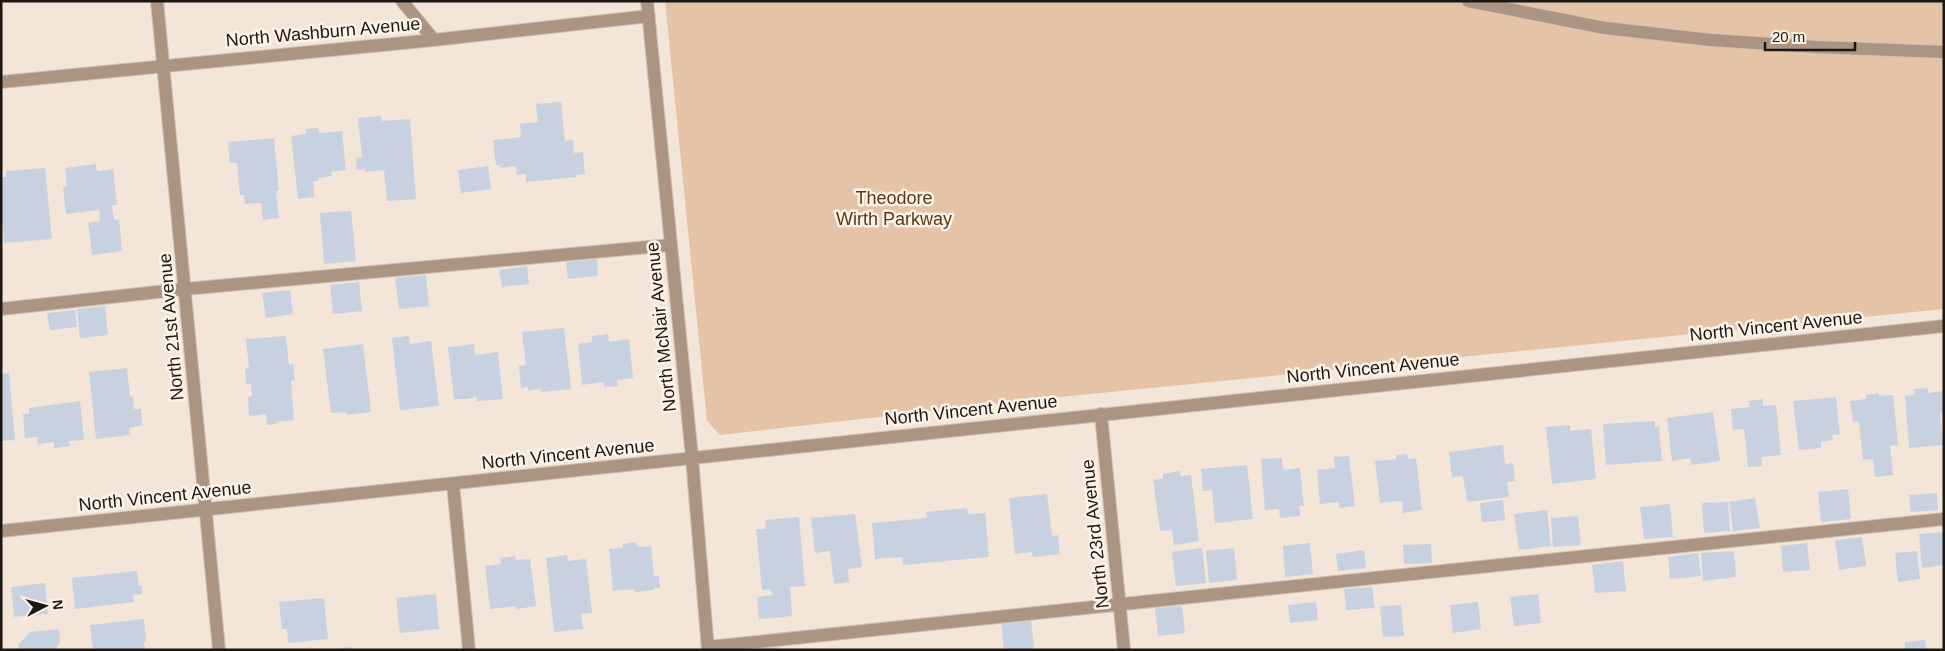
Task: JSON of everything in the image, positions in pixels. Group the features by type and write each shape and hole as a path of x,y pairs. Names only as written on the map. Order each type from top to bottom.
{"street":[{"name":"North 21st Avenue","path":"158,1 219,650"},
{"path":"402,1 434,40"},
{"name":"North McNair Avenue","path":"647,1 692,458 708,648"},
{"path":"1468,1 1605,28 1711,40 1826,48 1944,52"},
{"name":"North Washburn Avenue","path":"1,82 434,40 649,16"},
{"path":"1,309 185,289 671,245"},
{"name":"North Vincent Avenue","path":"1,531 1944,326"},
{"name":"North 23rd Avenue","path":"1101,414 1124,650"},
{"path":"453,484 469,650"},
{"path":"708,648 1944,519"}],"green space":[{"name":"Theodore Wirth Parkway","path":"665,1 1944,1 1944,309 1030,400 720,435 707,421"}],"building":[{"path":"561,102 565,141 573,140 574,153 583,152 585,174 576,175 576,177 526,182 526,174 517,175 516,166 501,168 500,165 496,165 493,140 521,137 520,124 538,122 536,104"},
{"path":"381,116 382,121 410,119 416,199 387,201 384,170 365,172 365,169 357,170 356,158 362,157 358,118"},
{"path":"318,128 319,133 342,131 346,170 331,172 332,176 318,178 319,181 313,181 314,197 298,199 291,136 306,134 306,129"},
{"path":"274,138 279,191 276,191 279,218 263,220 261,203 245,204 244,195 240,195 237,163 230,163 228,142"},
{"path":"96,164 97,171 113,169 117,205 112,205 114,220 119,219 122,251 92,255 88,223 100,221 99,210 66,214 63,187 67,187 65,168"},
{"path":"488,166 491,189 461,193 458,170"},
{"path":"45,168 52,239 4,243 1,177 6,177 6,171"},
{"path":"351,211 356,261 324,264 320,213"},
{"path":"597,259 598,276 568,279 566,262"},
{"path":"527,266 529,284 502,287 499,270"},
{"path":"426,275 429,306 399,309 395,278"},
{"path":"359,282 362,311 333,314 330,285"},
{"path":"290,290 293,314 266,318 262,293"},
{"path":"105,306 108,335 80,338 77,309"},
{"path":"75,310 77,327 50,330 47,313"},
{"path":"564,328 571,389 541,392 540,389 528,391 528,387 521,388 519,366 526,365 522,332"},
{"path":"608,334 609,342 629,339 633,378 617,380 618,386 604,387 603,382 582,385 578,344 592,342 592,336"},
{"path":"286,336 289,365 293,364 295,380 291,381 294,420 267,425 266,414 249,416 248,397 252,396 251,384 246,384 245,369 249,368 246,339"},
{"path":"409,336 410,344 431,341 439,406 400,410 392,338"},
{"path":"363,344 371,412 347,415 346,412 331,413 323,349"},
{"path":"474,344 475,355 498,352 503,399 477,401 476,396 469,399 454,399 448,347"},
{"path":"127,368 130,397 133,396 134,409 141,409 142,425 129,428 130,435 96,439 89,372"},
{"path":"9,373 15,440 1,441 1,374"},
{"path":"1928,388 1928,393 1944,391 1944,412 1940,413 1943,445 1909,448 1905,396 1915,395 1914,389"},
{"path":"1879,393 1879,396 1893,395 1898,445 1890,446 1893,475 1875,477 1873,459 1863,460 1859,421 1853,422 1850,401 1866,399 1866,395"},
{"path":"1836,397 1840,434 1832,435 1833,440 1821,442 1821,448 1799,450 1793,401"},
{"path":"1763,399 1763,406 1776,405 1781,455 1761,457 1762,466 1748,467 1744,429 1733,430 1731,409 1750,407 1749,401"},
{"path":"80,401 84,440 69,441 70,446 54,448 54,442 38,444 37,437 25,438 23,414 29,414 29,408"},
{"path":"1713,412 1720,461 1691,465 1690,458 1672,461 1667,418"},
{"path":"1655,421 1655,427 1659,427 1662,461 1606,465 1603,424"},
{"path":"1570,425 1570,431 1591,429 1596,479 1552,484 1546,427"},
{"path":"1503,445 1505,464 1513,463 1515,481 1507,482 1509,497 1467,502 1463,476 1452,477 1449,452"},
{"path":"1407,454 1408,459 1416,458 1422,510 1403,513 1402,501 1380,503 1375,461 1396,459 1396,455"},
{"path":"1349,456 1355,506 1339,508 1339,502 1320,504 1317,470 1335,468 1334,457"},
{"path":"1282,458 1283,470 1300,468 1304,506 1299,506 1300,516 1280,518 1279,509 1265,510 1261,459"},
{"path":"1247,465 1253,519 1215,523 1212,490 1203,491 1201,469"},
{"path":"1180,471 1181,476 1191,475 1199,541 1174,545 1172,530 1160,531 1153,480 1163,479 1163,474"},
{"path":"1848,489 1851,519 1821,522 1818,492"},
{"path":"1937,493 1938,510 1911,512 1909,495"},
{"path":"1047,494 1052,536 1058,535 1060,554 1033,557 1032,552 1015,554 1009,498"},
{"path":"1755,498 1760,528 1733,531 1729,502"},
{"path":"1503,500 1505,520 1482,522 1480,503"},
{"path":"1728,502 1730,531 1704,533 1702,503"},
{"path":"1670,504 1673,537 1644,539 1640,507"},
{"path":"967,508 968,514 985,513 989,557 903,565 902,557 875,559 872,523 927,518 926,512"},
{"path":"1547,510 1551,546 1519,550 1514,514"},
{"path":"855,514 862,567 848,569 849,582 834,584 830,551 815,553 811,518"},
{"path":"1578,516 1581,545 1553,547 1551,518"},
{"path":"799,517 805,586 790,587 792,616 759,619 757,597 772,595 771,589 762,590 756,529 766,529 765,520"},
{"path":"1944,532 1944,565 1922,568 1919,534"},
{"path":"1862,537 1866,566 1839,570 1835,540"},
{"path":"636,542 637,547 651,546 654,576 659,576 660,588 635,592 635,589 613,591 609,549 623,548 623,544"},
{"path":"1310,543 1313,574 1285,577 1283,546"},
{"path":"1807,543 1810,570 1783,572 1781,546"},
{"path":"1431,544 1432,563 1404,564 1403,545"},
{"path":"1202,548 1206,583 1176,586 1172,552"},
{"path":"1234,548 1237,580 1209,583 1206,551"},
{"path":"1364,550 1366,568 1338,571 1336,554"},
{"path":"1734,551 1736,577 1703,581 1701,553"},
{"path":"1917,551 1920,579 1898,582 1895,553"},
{"path":"1698,553 1701,576 1670,579 1668,557"},
{"path":"567,555 568,561 586,559 592,613 581,614 583,629 554,632 546,558"},
{"path":"515,556 516,560 530,559 536,606 517,609 516,606 490,609 485,566 501,564 500,558"},
{"path":"1623,561 1626,591 1595,593 1592,565"},
{"path":"137,571 139,586 142,586 142,594 133,595 134,602 75,609 72,578"},
{"path":"45,583 48,614 14,617 11,587"},
{"path":"1372,587 1375,608 1346,610 1344,589"},
{"path":"436,594 439,629 400,633 396,598"},
{"path":"1538,594 1541,623 1514,626 1510,597"},
{"path":"324,598 328,639 288,643 287,629 282,629 279,602"},
{"path":"1316,602 1318,620 1290,623 1288,605"},
{"path":"1478,602 1481,629 1453,633 1450,605"},
{"path":"1401,605 1404,636 1383,637 1380,606"},
{"path":"1182,606 1185,633 1158,636 1155,608"},
{"path":"144,619 145,650 93,650 90,625"},
{"path":"1031,620 1034,650 1004,650 1001,623"},
{"path":"59,629 60,642 55,650 19,650 18,645 30,632"},
{"path":"1925,640 1926,650 1905,650 1905,642"},
{"path":"351,647 352,650 339,650 339,648"},
{"path":"780,647 780,650 762,650 762,648"}]}
